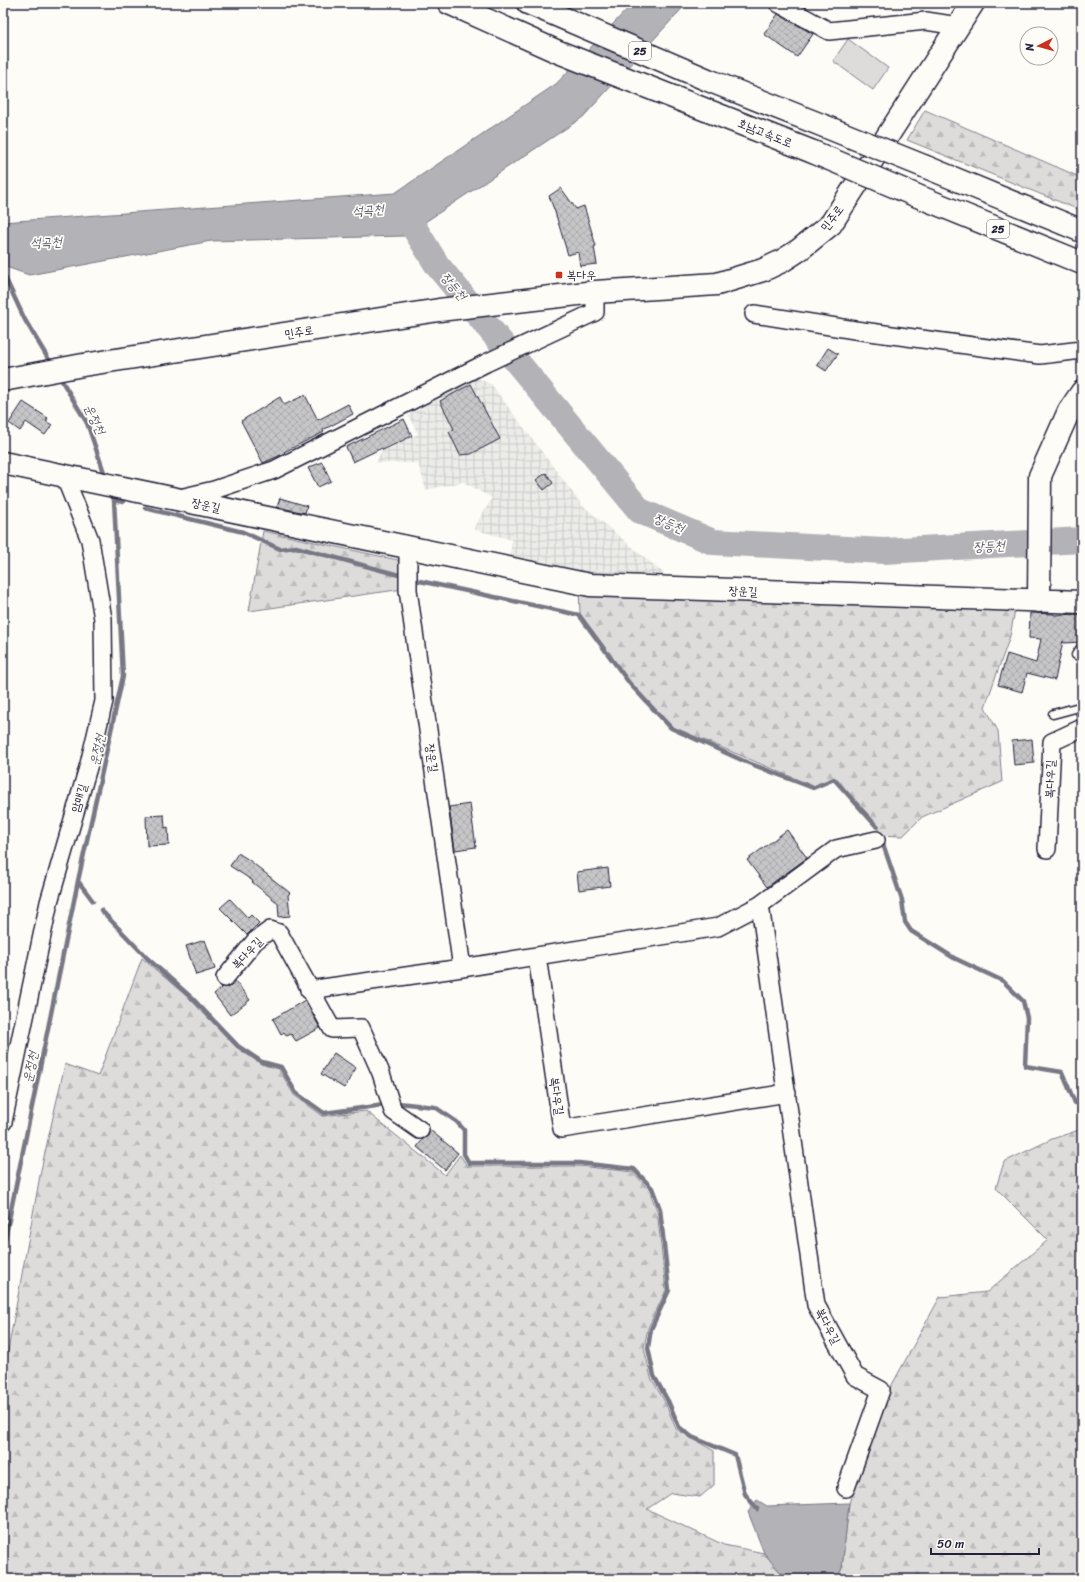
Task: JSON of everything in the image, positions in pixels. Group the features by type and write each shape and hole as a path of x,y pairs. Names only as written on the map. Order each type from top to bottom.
{"main road":[{"name":"호남고속도로","path":"449,3 556,51 813,152 1082,263"},
{"name":"25","path":"528,3 708,80 1082,231"},
{"name":"민주로","path":"3,380 83,365 439,310 595,292 717,284 763,270 799,250 831,224 973,3"},
{"path":"1039,601 1040,476 1069,411 1082,392"},
{"name":"장운길","path":"3,463 590,585 1082,602"}],"street":[{"path":"778,3 828,31 926,21 958,26"},
{"path":"177,499 214,490 274,470 486,362 595,312 595,292"},
{"path":"754,314 855,330 1040,355 1082,350"},
{"name":"암매길","path":"3,1122 50,902 89,764 104,701 103,619 90,540 72,478"},
{"name":"장운길","path":"408,547 408,590 462,968"},
{"name":"복다우길","path":"1047,849 1052,742 1082,728"},
{"path":"309,990 462,968 718,927 760,905 836,850 876,840"},
{"name":"복다우길","path":"760,905 816,1305 855,1376 881,1390 846,1488"},
{"name":"복다우길","path":"225,978 255,941 270,930 279,933 309,990 332,1029 361,1028 381,1073 393,1111 420,1130"},
{"name":"복다우길","path":"537,956 562,1129 787,1093"}],"lane":[{"path":"1076,656 1080,649 1082,649"},
{"path":"1053,714 1079,707 1082,717"}],"shaded area":[{"path":"477,378 491,384 582,505 668,577 589,576 509,560 512,540 473,529 492,498 463,482 426,490 418,463 376,463 381,452 418,434 408,415"}],"green space":[{"path":"848,39 888,68 873,90 833,61"},
{"path":"925,110 1082,178 1082,211 907,140"},
{"path":"263,531 398,560 403,589 249,611"},
{"path":"579,588 1016,605 1010,636 985,707 998,731 1002,782 922,817 903,836 875,835 880,827 833,778 813,786 673,727 631,684 580,614"},
{"path":"142,958 192,1001 236,1047 261,1064 279,1069 294,1095 323,1116 366,1111 445,1175 460,1155 467,1166 579,1166 633,1172 649,1190 657,1210 666,1290 648,1328 644,1348 651,1378 665,1402 676,1429 714,1451 714,1485 700,1497 671,1493 647,1509 724,1545 764,1553 786,1579 3,1579 3,1378 41,1170 65,1064 98,1076"},
{"path":"1082,1129 1082,1579 837,1579 842,1568 849,1503 888,1392 940,1297 987,1292 1048,1240 996,1188 1004,1162 1052,1139"}],"water":[{"name":"석곡천","path":"633,3 687,3 583,117 404,236 211,241 29,275 3,266 3,222 395,193 556,84"},
{"path":"757,1500 767,1506 849,1503 842,1568 837,1579 786,1579 764,1553 748,1512"}],"building":[{"path":"778,14 813,34 797,57 764,34"},
{"path":"561,188 576,209 584,206 596,246 594,247 597,264 580,266 578,252 568,255 549,196"},
{"path":"828,348 838,354 826,371 817,365"},
{"path":"471,384 500,439 471,454 460,455 449,432 454,429 440,401"},
{"path":"305,395 318,420 348,404 353,414 323,430 324,432 263,463 241,421 280,397 284,405"},
{"path":"23,402 48,418 46,421 52,425 45,435 26,422 20,431 9,423"},
{"path":"404,419 412,436 353,462 346,447"},
{"path":"322,462 331,481 318,487 308,468"},
{"path":"546,473 553,483 544,490 536,480"},
{"path":"280,498 307,506 305,513 277,507"},
{"path":"1030,613 1054,615 1082,614 1082,642 1064,643 1063,641 1055,680 1027,673 1022,692 998,685 1007,654 1036,663 1041,639 1029,638"},
{"path":"1032,739 1034,763 1014,765 1012,741"},
{"path":"470,804 476,847 455,850 449,807"},
{"path":"164,815 165,828 168,827 169,845 147,846 146,816"},
{"path":"787,830 807,858 767,887 747,860"},
{"path":"238,853 290,893 288,895 290,916 279,917 278,903 252,882 253,881 230,866"},
{"path":"608,868 610,886 579,890 577,872"},
{"path":"230,899 248,918 251,915 259,923 247,935 220,908"},
{"path":"205,940 215,969 196,975 186,946"},
{"path":"235,981 250,1000 230,1015 214,994 222,987 229,987"},
{"path":"305,1000 320,1028 296,1041 291,1034 287,1036 284,1032 281,1034 273,1019"},
{"path":"334,1053 356,1068 344,1088 321,1074"},
{"path":"430,1130 458,1153 445,1170 417,1147 423,1139 428,1136"}],"waterway":[{"name":"장등천","path":"402,208 437,265 640,511 713,542 884,551 1082,540"},
{"name":"운정천","path":"3,273 25,320 52,365"},
{"name":"운정천","path":"59,376 87,423 106,478"},
{"name":"운정천","path":"3,1249 78,881 123,676 114,500 111,492"},
{"path":"114,500 123,502"},
{"path":"145,508 243,532 280,549 296,547 399,575"},
{"path":"415,580 579,615 630,684 671,728 746,762 813,788 834,779 877,827"},
{"path":"883,844 902,900 905,922 911,931 954,958 1003,981 1023,1001 1027,1018 1025,1066 1062,1072 1075,1103 1082,1102"},
{"path":"78,881 93,901"},
{"path":"101,910 147,958 193,999 238,1046 262,1062 281,1067 296,1093 324,1113 384,1105"},
{"path":"398,1103 435,1107 457,1122 464,1130 464,1154 469,1163 579,1163 634,1169 652,1188 660,1209 669,1290 651,1329 648,1348 654,1376 668,1401 679,1427 692,1437 735,1455 745,1494 757,1509"}],"place":[{"name":"복다우","path":"559,275"}]}
